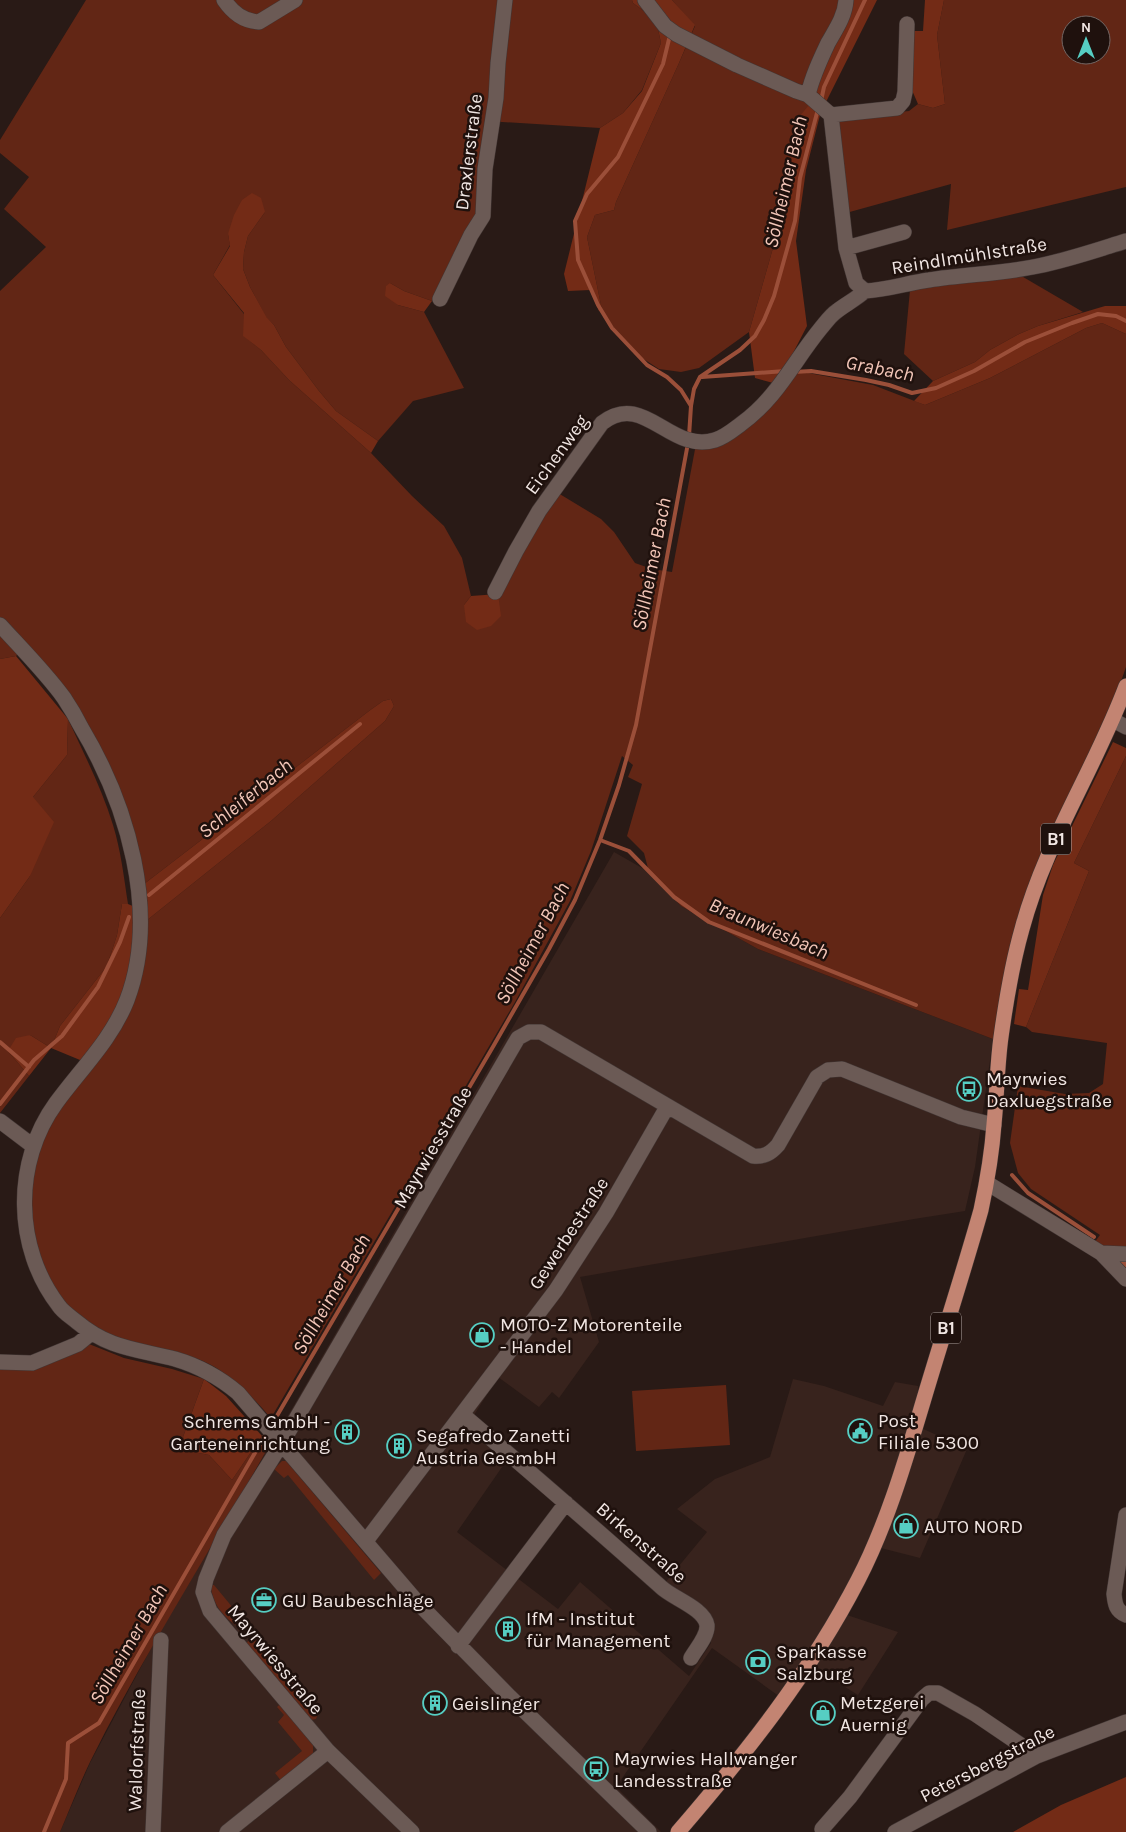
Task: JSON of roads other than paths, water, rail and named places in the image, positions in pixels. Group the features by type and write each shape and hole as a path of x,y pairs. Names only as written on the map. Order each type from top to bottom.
{"main road":[{"name":"B1","path":"678,1832 767,1724 819,1651 859,1579 874,1546 899,1480 974,1233 987,1183 1001,1037 1013,963 1022,928 1037,882 1058,833 1120,724 1126,686"}],"street":[{"path":"224,0 231,10 243,18 259,22 295,0"},
{"name":"Draxlerstraße","path":"440,299 483,216 485,169 496,98 505,0"},
{"path":"645,0 671,30 736,65 819,104 897,108 903,101 905,92 907,24"},
{"path":"848,4 811,82 819,104 846,248 856,283 865,292"},
{"name":"Reindlmühlstraße","path":"846,248 904,232"},
{"name":"Reindlmühlstraße","path":"865,292 927,280 969,274 1008,272 1039,266 1126,241"},
{"name":"Eichenweg","path":"495,592 539,511 602,423 612,415 622,412 632,413 654,422 681,438 697,441 714,440 728,434 758,412 836,311 865,292"},
{"path":"0,625 64,698 92,745 108,777 121,810 131,849 138,887 140,914 140,945 125,1005 107,1037 55,1104 33,1146 25,1180 24,1204 26,1238 40,1278 60,1308 90,1334 114,1345 175,1359 199,1367 220,1378 238,1393 261,1417 418,1603 458,1646 649,1832"},
{"name":"Mayrwiesstraße","path":"412,1832 328,1751 210,1611 203,1592 206,1579 224,1535 518,1038 529,1032 541,1032 753,1156 762,1157 772,1152 778,1145 817,1077 828,1070 842,1069 961,1117 994,1124"},
{"name":"Gewerbestraße","path":"366,1542 556,1290 606,1213 667,1107"},
{"path":"0,1121 33,1146"},
{"path":"987,1183 1101,1253 1126,1280"},
{"path":"1101,1253 1126,1254"},
{"path":"0,1362 32,1363 78,1344 90,1334"},
{"name":"Birkenstraße","path":"462,1414 566,1502 665,1591 701,1613 707,1625 704,1636 691,1658"},
{"path":"458,1646 566,1502"},
{"path":"1126,1515 1114,1594 1118,1611 1126,1615"},
{"name":"Waldorfstraße","path":"153,1832 161,1640"},
{"path":"821,1831 850,1798 929,1693 938,1693 953,1701 1037,1756"},
{"name":"Petersbergstraße","path":"894,1832 1037,1756 1126,1722"},
{"path":"227,1832 328,1751"}],"waterway":[{"name":"Söllheimer Bach","path":"821,101 824,87 865,0"},
{"path":"670,35 663,64 618,157 587,194 575,221 578,260 598,305 612,328 647,365 667,377 681,390 691,406"},
{"name":"Söllheimer Bach","path":"689,436 694,389 700,377 740,350 755,336 774,296 795,221 800,178 818,109"},
{"name":"Grabach","path":"794,372 811,371 866,380 912,393 936,388 974,371 1025,342 1098,314 1116,316 1126,321"},
{"name":"Grabach","path":"702,377 785,371"},
{"name":"Söllheimer Bach","path":"271,1426 494,1045 575,900 600,840 619,785 636,725 688,443"},
{"name":"Schleiferbach","path":"149,895 360,724"},
{"name":"Braunwiesbach","path":"600,840 629,851 674,897 709,922 916,1005"},
{"name":"Schleiferbach","path":"0,1104 34,1060 62,1036 98,987 120,942 129,917"},
{"path":"0,1042 29,1067"},
{"name":"Braunwiesbach","path":"1012,1175 1028,1193 1094,1237"},
{"name":"Braunwiesbach","path":"1123,1262 1126,1265"},
{"name":"Söllheimer Bach","path":"44,1832 66,1779 68,1743 99,1723 267,1432"}],"place":[{"name":"Mayrwies Daxluegstraße","path":"969,1089"},
{"name":"MOTO-Z Motorenteile - Handel","path":"482,1335"},
{"name":"Post Filiale 5300","path":"860,1431"},
{"name":"Schrems GmbH - Garteneinrichtung","path":"347,1432"},
{"name":"Segafredo Zanetti Austria GesmbH","path":"399,1446"},
{"name":"AUTO NORD","path":"906,1526"},
{"name":"GU Baubeschläge","path":"264,1600"},
{"name":"IfM - Institut für Management","path":"508,1629"},
{"name":"Sparkasse Salzburg","path":"758,1662"},
{"name":"Geislinger","path":"435,1703"},
{"name":"Metzgerei Auernig","path":"823,1713"},
{"name":"Mayrwies Hallwanger Landesstraße","path":"596,1769"}]}
